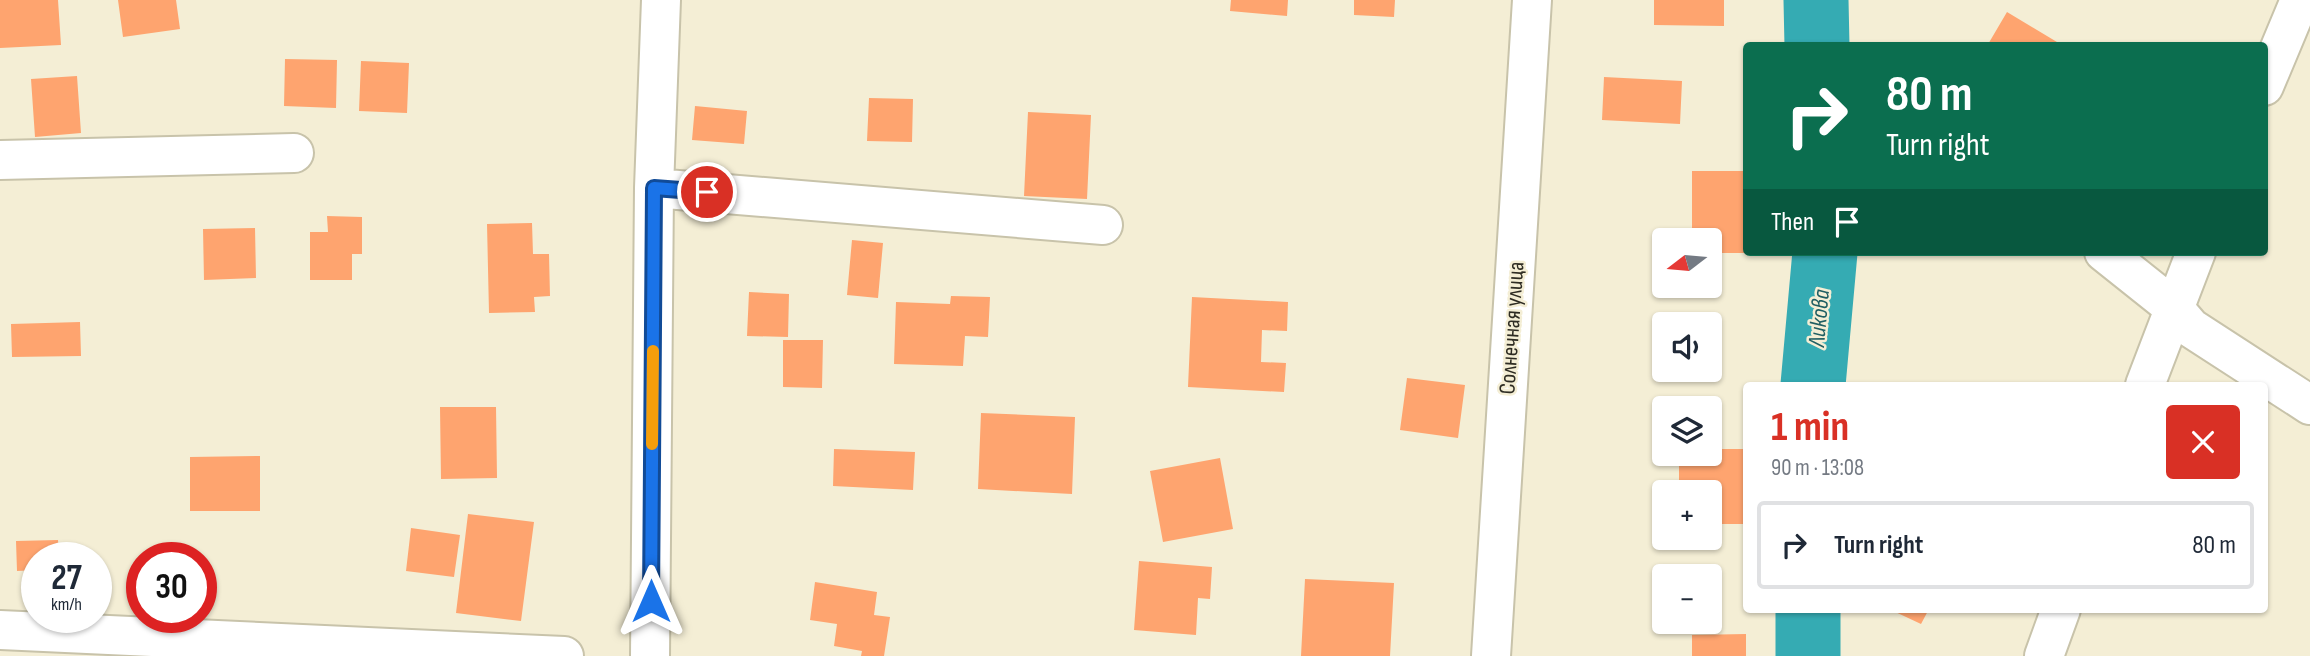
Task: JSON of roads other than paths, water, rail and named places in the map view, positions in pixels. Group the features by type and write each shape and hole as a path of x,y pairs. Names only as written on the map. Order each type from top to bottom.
{"street":[{"path":"650,656 654,188 661,0"},
{"name":"Солнечная улица","path":"1492,656 1532,0"},
{"path":"2268,76 2300,0"},
{"path":"0,160 294,153"},
{"path":"654,188 1103,225"},
{"path":"2109,256 2174,307 2191,328 2310,405"},
{"path":"2145,382 2194,256"},
{"path":"2044,656 2060,613"},
{"path":"0,630 564,656"}],"waterway":[{"name":"Ликова","path":"1816,0 1817,42"},
{"name":"Ликова","path":"1813,382 1825,256"},
{"name":"Ликова","path":"1808,613 1808,656"}]}
